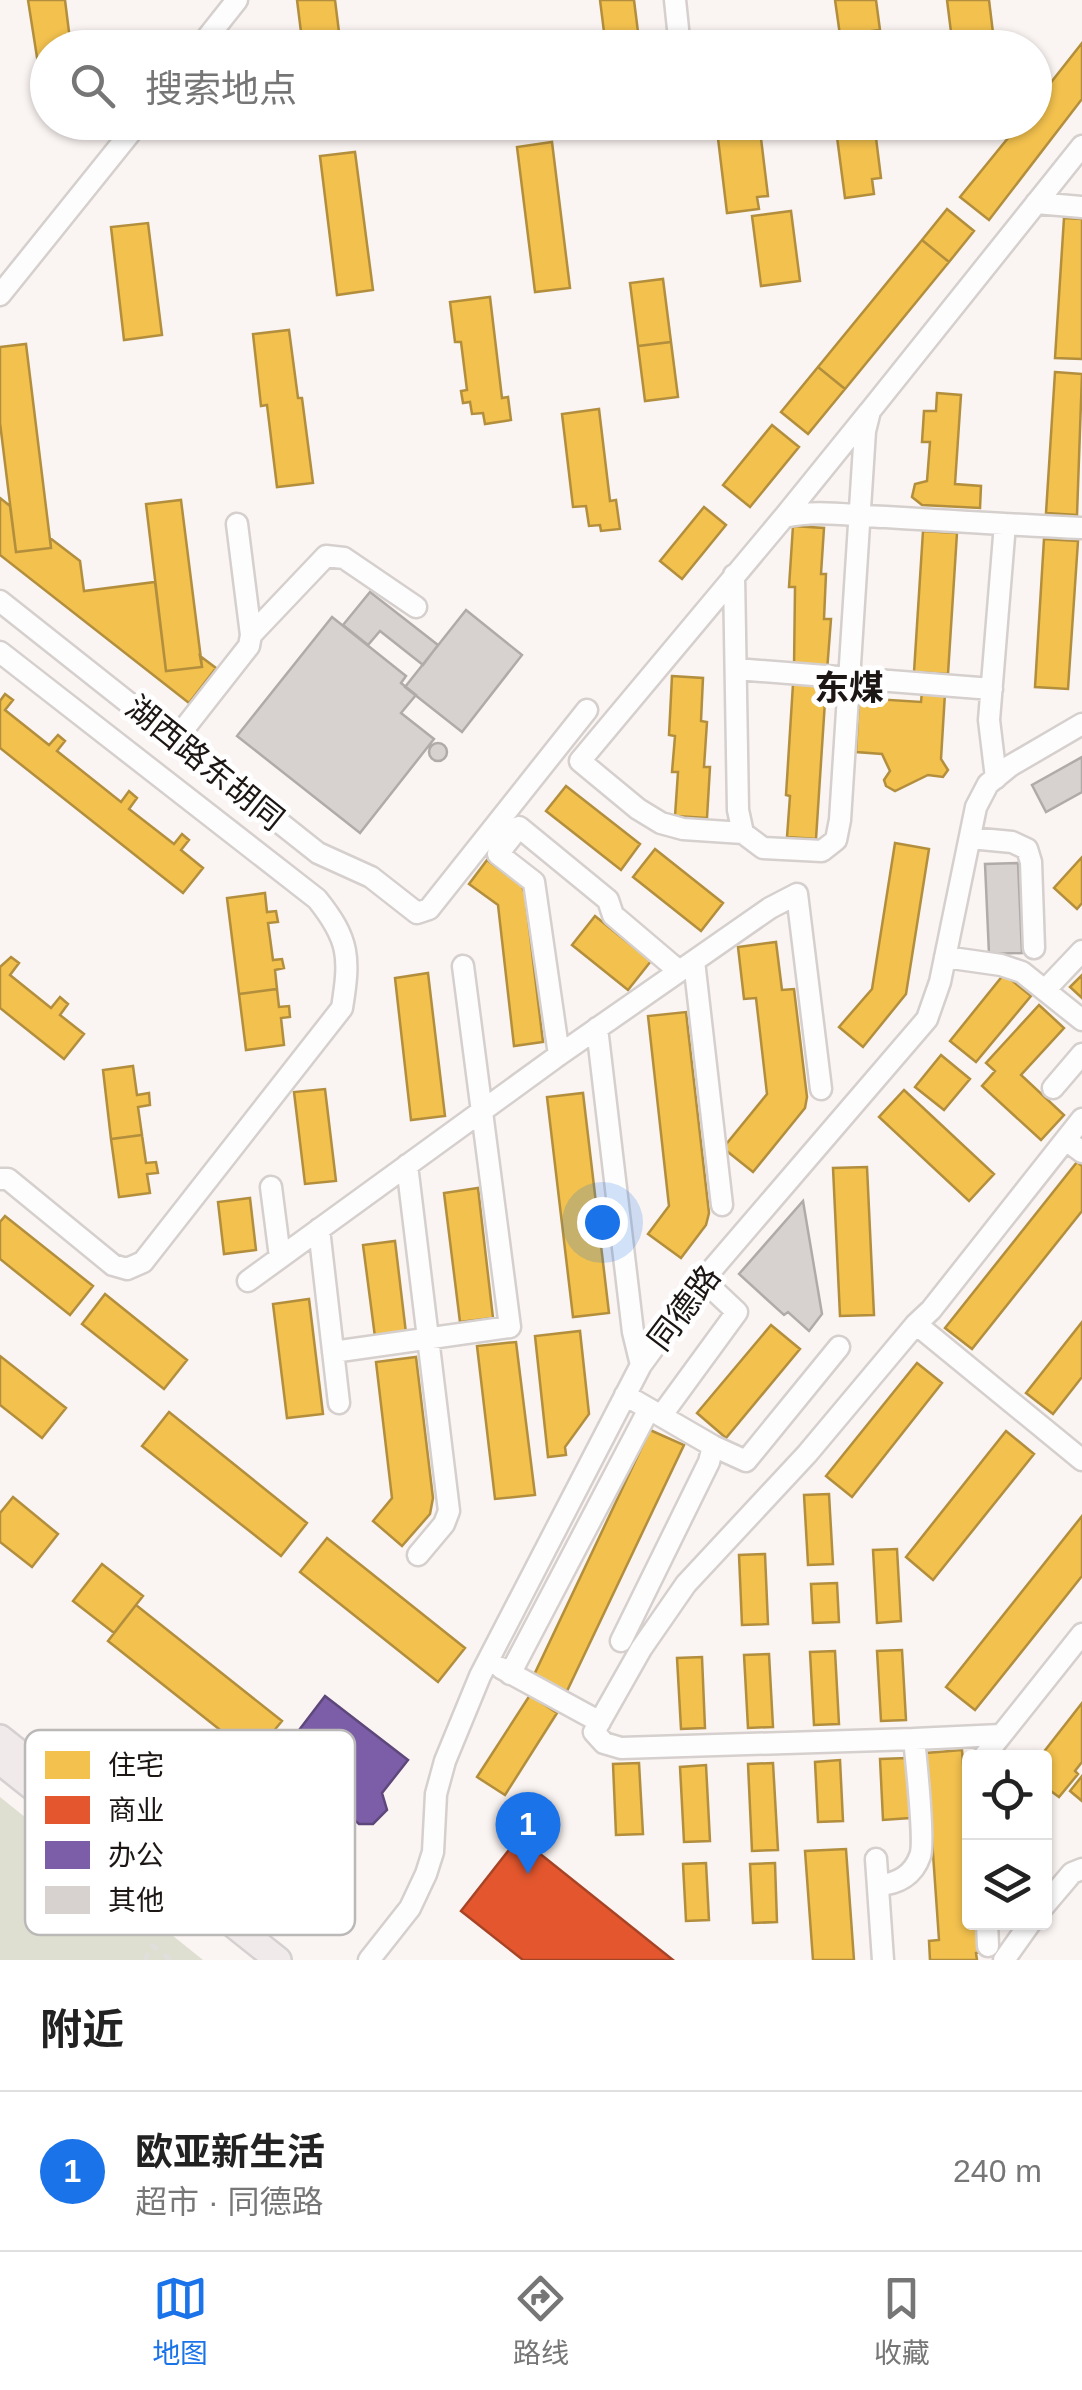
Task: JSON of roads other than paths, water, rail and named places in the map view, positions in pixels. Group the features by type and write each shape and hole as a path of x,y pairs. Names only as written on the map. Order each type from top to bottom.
{"main road":[{"path":"0,1738 25,1758"},
{"path":"0,1760 25,1780"},
{"path":"219,1935 250,1960"},
{"path":"247,1935 278,1960"}],"street":[{"path":"214,30 238,0"},
{"path":"675,0 678,30"},
{"path":"0,294 124,140"},
{"path":"870,411 865,432 836,840 822,850 763,848 742,833 683,830 661,823 638,809 580,760 784,517 1082,146"},
{"path":"1036,203 1082,207"},
{"path":"784,517 802,513 1082,528"},
{"path":"176,739 249,646 237,524"},
{"path":"996,778 989,720 1004,524"},
{"path":"251,636 326,556 344,558 416,607"},
{"path":"734,575 738,810 742,833"},
{"name":"湖西路东胡同","path":"0,601 318,853 371,877 417,913 429,909 588,710"},
{"path":"0,652 317,899 338,924 346,949 347,977 342,1008 143,1262 128,1269 113,1265 8,1179 0,1179"},
{"path":"736,669 992,688"},
{"name":"同德路","path":"369,1960 410,1908 426,1874 433,1852 436,1794 445,1760 487,1661 641,1364 703,1280 927,1020 945,956 976,807 988,784 1082,724"},
{"path":"559,1054 534,882 498,854 519,826 608,900 613,916 686,966 722,1204"},
{"path":"970,838 1012,842 1027,849 1031,862 1034,948"},
{"path":"248,1281 559,1054 770,908 797,894 821,1090"},
{"path":"1045,990 1082,952"},
{"path":"945,956 1022,972 1082,1020"},
{"path":"333,1352 510,1327 463,966"},
{"path":"598,1028 632,1332 641,1364"},
{"path":"1053,1088 1082,1054"},
{"path":"1001,1735 622,1748 604,1742 594,1732 642,1649 686,1584 807,1454 1074,1146 1082,1119"},
{"path":"408,1164 449,1511 444,1524 418,1555"},
{"path":"271,1187 280,1257"},
{"path":"319,1229 339,1402"},
{"path":"510,1674 655,1412 737,1312 703,1280"},
{"path":"916,1324 1082,1460"},
{"path":"625,1395 746,1461 839,1347"},
{"path":"621,1642 709,1462 713,1446"},
{"path":"989,1750 1082,1634"},
{"path":"487,1661 600,1722"},
{"path":"878,1885 895,1884 907,1876 922,1854 914,1739"},
{"path":"876,1859 883,1960"},
{"path":"1052,1897 1072,1873 1082,1870"},
{"path":"996,1953 1023,1930"}],"place":[{"name":"欧亚新生活","path":"528,1874"}],"district":[{"name":"东煤","path":"849,687"}]}
